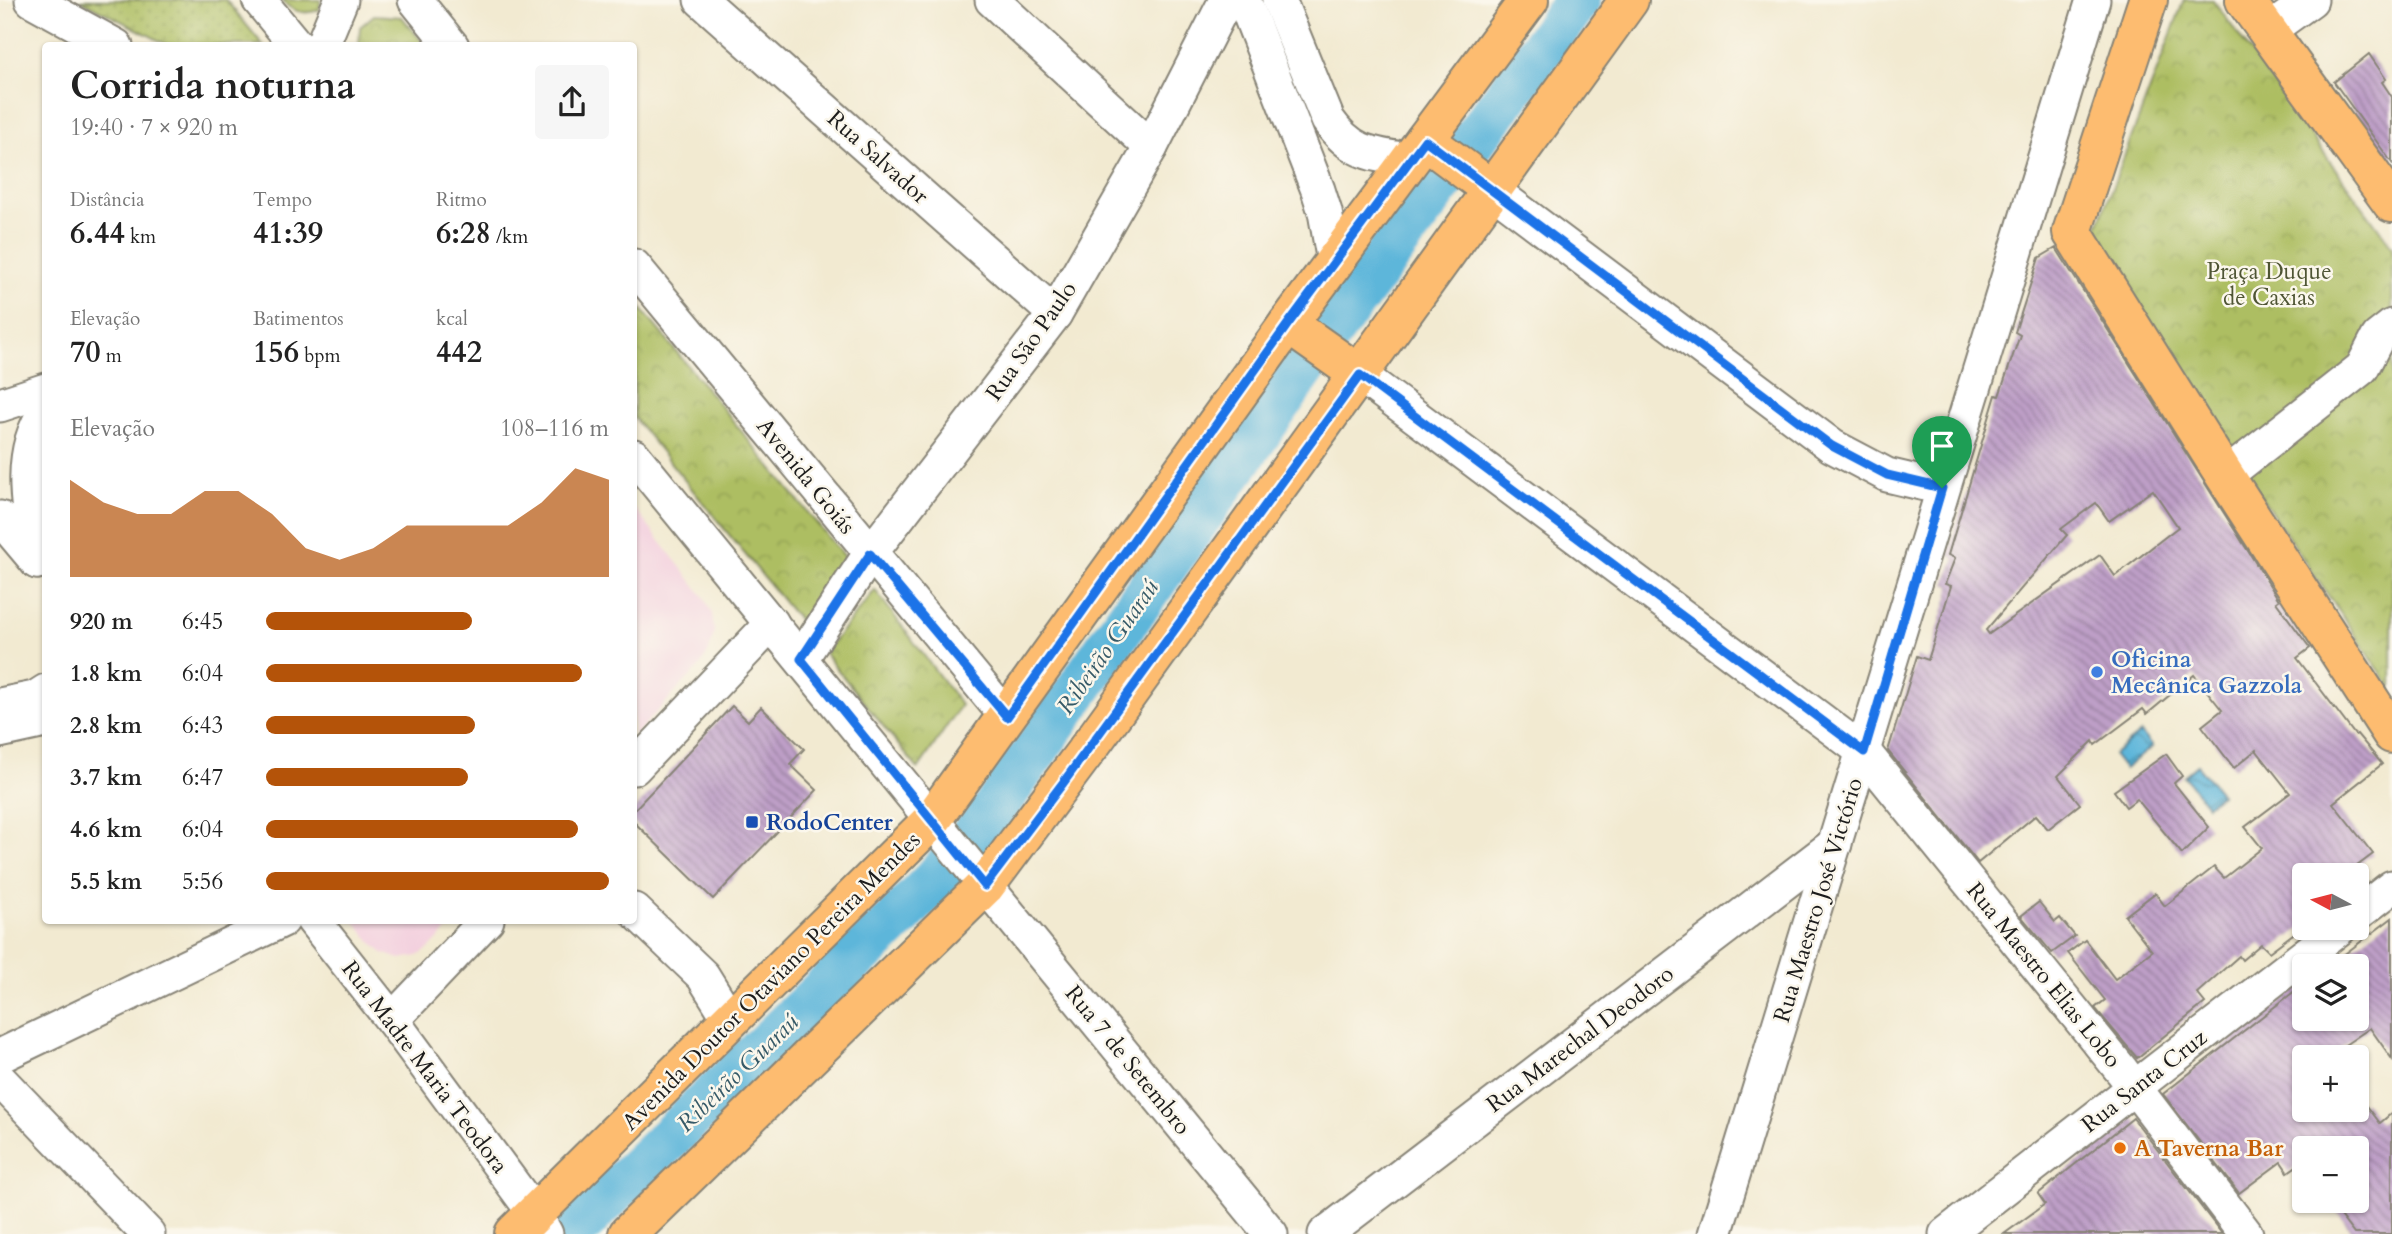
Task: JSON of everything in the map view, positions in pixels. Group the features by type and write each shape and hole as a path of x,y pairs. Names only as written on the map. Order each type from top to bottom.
{"main road":[{"name":"Avenida Doutor Otaviano Pereira Mendes","path":"628,1234 978,878 1085,753 1350,368 1447,163 1529,0"},
{"name":"Avenida Doutor Otaviano Pereira Mendes","path":"535,1228 731,1021 939,831 1007,717 1297,331 1334,262 1629,0"},
{"path":"2148,0 2072,232 2225,476 2392,734"},
{"path":"2245,0 2392,203"},
{"path":"1297,331 1350,368"}],"street":[{"path":"32,0 109,42"},
{"path":"259,0 290,40"},
{"path":"324,42 341,0"},
{"path":"415,0 449,42"},
{"name":"Rua Salvador","path":"701,0 1055,314"},
{"path":"992,0 1151,147"},
{"name":"Rua São Paulo","path":"801,659 870,554 1055,314 1151,147 1226,0"},
{"path":"1244,0 1318,190 1334,262"},
{"path":"1279,0 1328,120 1338,134 1351,145 1367,153 1447,163 1832,446 1887,475 1942,488"},
{"path":"2072,232 2029,204 2093,0"},
{"path":"2268,31 2311,0"},
{"name":"Rua Maestro José Victório","path":"1715,1234 2029,204"},
{"name":"Avenida Goiás","path":"637,270 1007,717"},
{"path":"2225,476 2377,366 2378,337 2392,326"},
{"name":"Rua Maestro Elias Lobo","path":"1350,368 1864,752 2136,1088 2246,1234"},
{"path":"1,405 42,391"},
{"path":"1,405 17,412 27,444 27,500 41,568"},
{"path":"637,460 978,878"},
{"path":"0,518 41,568"},
{"path":"637,765 772,623"},
{"path":"0,705 35,698 42,694"},
{"path":"0,731 42,722"},
{"name":"Rua Marechal Deodoro","path":"1325,1234 1835,844"},
{"name":"Rua 7 de Setembro","path":"978,878 1270,1234"},
{"path":"2370,904 2392,887"},
{"path":"637,912 704,976 731,1021"},
{"path":"0,1056 276,924"},
{"name":"Rua Madre Maria Teodora","path":"316,924 392,1020 535,1228"},
{"path":"392,1020 483,924"},
{"name":"Rua Santa Cruz","path":"1946,1234 2325,940"},
{"path":"0,1080 128,1227"}],"shaded area":[{"path":"637,512 704,597 712,614 714,633 709,651 699,667 637,733"},
{"path":"356,924 453,924 430,948 418,956 400,959 383,953"}],"green space":[{"path":"80,0 226,0 261,42 162,42"},
{"path":"282,0 321,0 319,10 303,12 290,8"},
{"name":"Praça Duque de Caxias","path":"2184,0 2213,0 2392,247 2392,689 2259,494 2095,233"},
{"path":"374,15 402,17 423,42 359,42 360,27"},
{"path":"637,304 846,559 801,623 637,422"},
{"path":"875,590 961,705 918,769 824,653"}],"water":[{"path":"2141,733 2152,747 2124,769 2113,755"},
{"path":"2197,765 2221,794 2207,805 2184,776"}],"building":[{"path":"2369,54 2386,79 2382,82 2392,97 2392,163 2334,82"},
{"path":"2056,248 2279,600 2276,602 2310,648 2297,658 2355,735 2357,734 2382,764 2333,803 2373,854 2361,863 2292,863 2292,935 2269,952 2261,944 2242,960 2239,956 2197,993 2205,1003 2137,1058 2095,1008 2105,1000 2068,953 2085,940 2115,979 2152,951 2125,916 2155,893 2165,906 2214,867 2224,878 2262,848 2245,827 2290,793 2256,750 2234,768 2202,726 2222,710 2194,675 2147,714 2143,709 2095,745 2093,741 2058,776 2080,804 2048,829 2036,815 1978,863 1888,751 1917,656 1928,660 1951,586 1945,584 1955,558 1948,555 1996,395 1999,396 2020,335 2015,332 2039,258","holes":["2153,490 2178,527 2115,576 2100,555 1989,634 1986,630 2067,535 2061,529 2096,503 2109,521"]},
{"path":"732,706 748,721 761,707 804,749 790,764 817,790 713,899 637,825 637,807"},
{"path":"2166,754 2182,776 2174,783 2209,827 2182,854 2137,799 2126,807 2114,791"},
{"path":"2039,902 2055,922 2060,918 2075,936 2052,953 2021,916"},
{"path":"2392,918 2392,1059 2369,1029 2369,954 2345,954 2363,940 2370,940 2370,935"},
{"path":"2292,993 2292,1031 2366,1031 2345,1045 2292,1045 2292,1122 2369,1122 2369,1109 2380,1123 2392,1113 2392,1234 2354,1234 2338,1213 2369,1213 2369,1136 2292,1136 2292,1169 2288,1172 2281,1162 2239,1193 2163,1094"},
{"path":"2133,1118 2222,1234 2004,1234 2045,1204 2038,1194"}],"waterway":[{"name":"Ribeirão Guaraú","path":"570,1234 896,920 937,878 988,818 1310,359 1578,0"}],"place":[{"name":"Oficina Mecânica Gazzola","path":"2097,672"},
{"name":"RodoCenter","path":"752,822"},
{"name":"A Taverna Bar","path":"2120,1148"}],"route":[{"path":"1425,140 1832,446 1887,475 1942,488 1864,752 1360,375 985,886 801,659 870,554 1007,717 1288,324 1425,140"}]}
